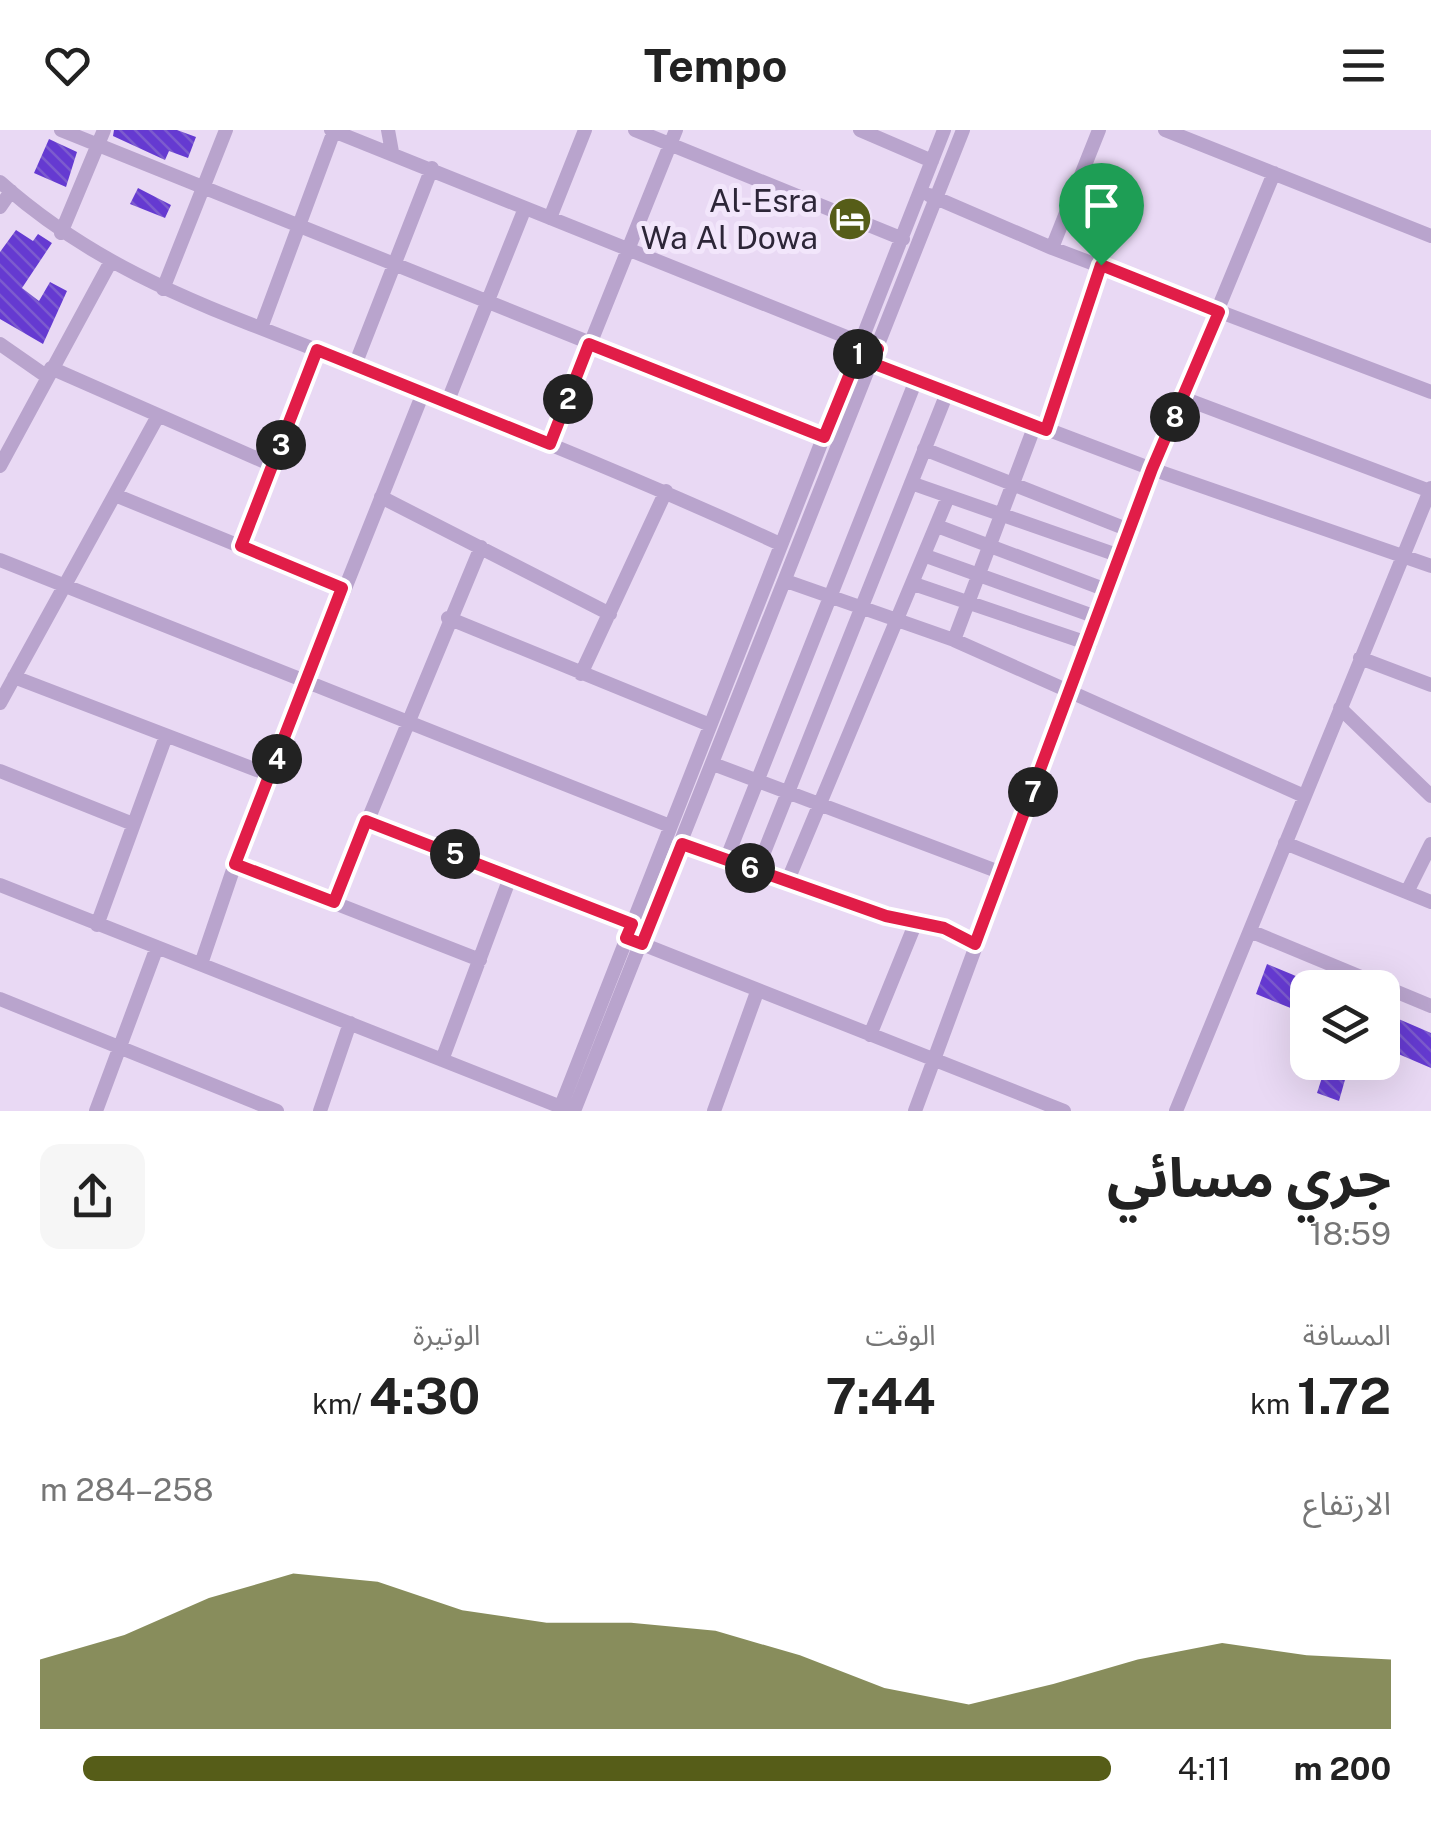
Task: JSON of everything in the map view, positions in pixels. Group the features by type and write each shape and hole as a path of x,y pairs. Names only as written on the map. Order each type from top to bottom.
{"street":[{"path":"61,130 824,437"},
{"path":"61,233 104,130"},
{"path":"164,289 226,130"},
{"path":"388,130 392,152"},
{"path":"550,218 584,130"},
{"path":"635,130 674,137 903,239"},
{"path":"860,130 932,161"},
{"path":"565,1110 629,930 944,130"},
{"path":"565,1110 642,944 963,130"},
{"path":"1052,248 1100,130"},
{"path":"1165,130 1431,236"},
{"path":"261,328 333,131 862,344 916,380 947,393 1431,566"},
{"path":"550,444 674,137"},
{"path":"355,365 432,168"},
{"path":"915,1111 1152,469 1274,173"},
{"path":"0,206 5,187 61,233 164,289 666,491 777,551 792,565"},
{"path":"921,191 1052,248 1431,392"},
{"path":"447,403 525,208"},
{"path":"0,466 110,263"},
{"path":"954,640 1101,265"},
{"path":"0,344 48,372 274,466"},
{"path":"241,546 317,350"},
{"path":"726,860 916,380"},
{"path":"201,964 235,864 422,393"},
{"path":"757,870 784,792 947,393"},
{"path":"1176,1111 1430,489 1183,398"},
{"path":"0,703 158,416"},
{"path":"924,449 1129,530"},
{"path":"912,483 1120,556"},
{"path":"581,674 666,491"},
{"path":"115,495 342,588"},
{"path":"381,497 610,614"},
{"path":"788,880 900,620 948,497"},
{"path":"937,526 1108,592"},
{"path":"334,902 448,618 481,546"},
{"path":"926,556 1098,618"},
{"path":"0,560 65,582 670,826"},
{"path":"786,581 954,640 1304,796"},
{"path":"914,584 1090,644"},
{"path":"448,618 710,726"},
{"path":"1360,658 1431,685"},
{"path":"14,677 270,775"},
{"path":"1340,708 1431,796"},
{"path":"97,925 166,736"},
{"path":"712,764 1002,873"},
{"path":"0,771 134,824"},
{"path":"366,821 511,875 629,930 642,944 757,992 1064,1111"},
{"path":"682,844 886,916 944,928 975,944"},
{"path":"1285,844 1431,902"},
{"path":"1407,892 1431,844"},
{"path":"235,864 480,960"},
{"path":"442,1060 511,875"},
{"path":"0,886 565,1110"},
{"path":"870,1035 916,922"},
{"path":"1250,932 1431,1006"},
{"path":"96,1111 157,947"},
{"path":"714,1111 757,992"},
{"path":"0,999 277,1111"},
{"path":"320,1111 350,1022"}],"building":[{"path":"114,130 177,130 196,137 188,158 169,151 165,160 113,136"},
{"path":"49,139 77,152 66,187 34,173"},
{"path":"138,188 171,205 165,218 130,204"},
{"path":"16,230 33,241 38,234 52,243 22,288 39,301 50,282 67,291 43,344 0,319 0,252"},
{"path":"1267,964 1290,974 1290,1008 1256,994"},
{"path":"1400,1020 1431,1033 1431,1068 1400,1055"},
{"path":"1321,1080 1345,1080 1339,1101 1317,1093"}],"place":[{"name":"Al-Esra Wa Al Dowa","path":"850,219"}],"route":[{"path":"1101,265 1219,312 1152,469 1073,691 975,944 944,928 886,916 682,844 642,944 626,938 632,924 366,821 334,902 235,864 342,588 241,546 317,350 550,444 589,344 824,437 862,344 878,349 872,363 1046,430 1101,265"}]}
